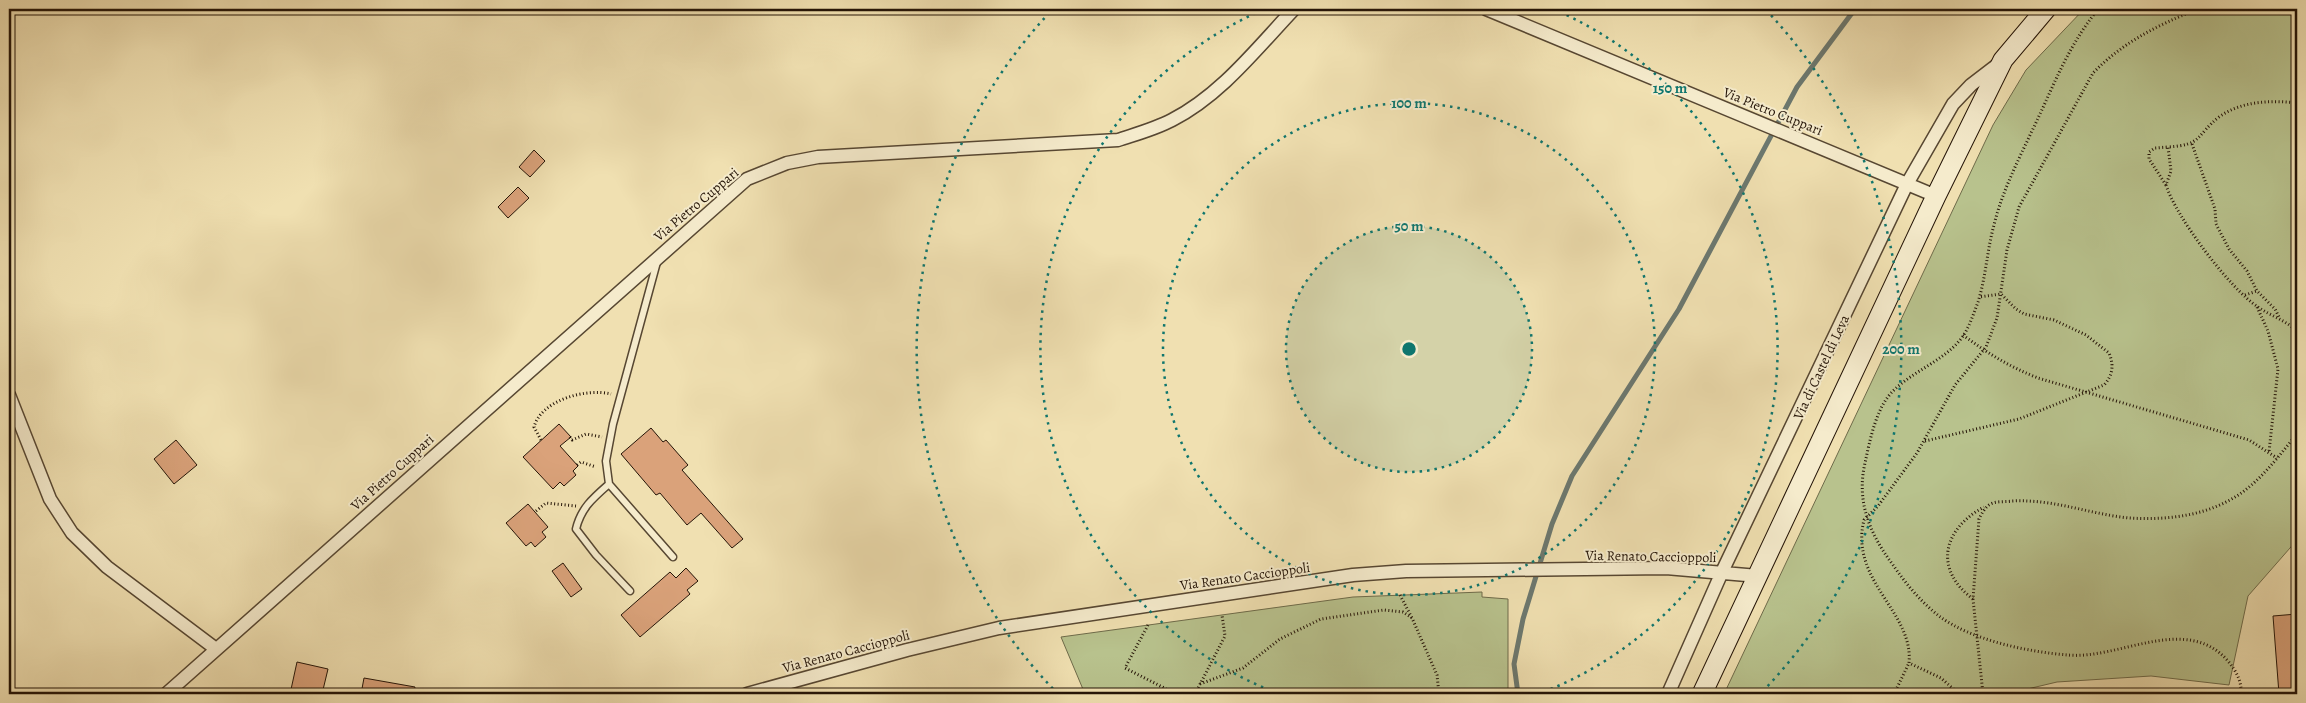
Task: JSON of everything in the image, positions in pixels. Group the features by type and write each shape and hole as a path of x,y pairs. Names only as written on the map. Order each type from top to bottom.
{"street":[{"name":"Via Pietro Cuppari","path":"166,694 747,179 787,163 818,157 1118,140 1161,126 1190,110 1220,86 1294,9"},
{"name":"Via Pietro Cuppari","path":"1486,9 1936,196"},
{"name":"Via di Castel di Leva","path":"1668,694 1722,572 1908,184 1953,104 1971,85 2003,60 2046,9"},
{"name":"Via di Castel di Leva","path":"1702,694 1936,196 2003,60"},
{"path":"9,395 50,499 72,533 107,567 216,649"},
{"name":"Via Renato Caccioppoli","path":"747,694 907,650 1008,627 1353,575 1406,571 1666,568 1758,576"}],"lane":[{"path":"658,256 609,440 606,464 609,484 673,557"},
{"path":"609,484 590,500 583,510 576,529 596,555 630,591"}],"path":[{"path":"2098,9 2078,35 2062,62 2012,170 1994,225 1979,296 1963,336 1954,346 1901,384 1884,403 1876,422 1863,475 1862,499 1867,518 1885,554 1925,604 1953,625 1976,635 2044,652 2083,656 2152,641 2188,640 2209,647 2225,658 2237,673 2241,694"},
{"path":"1894,694 1909,663 1910,652 1907,636 1872,580 1863,542 1862,526 1924,441 1955,384 1984,350 1997,318 2007,250 2019,207 2093,73 2110,56 2143,33 2198,9"},
{"path":"2269,452 2278,369 2268,331 2257,307 2213,264 2174,203 2166,185 2149,159 2149,152 2155,148 2192,144 2218,118 2235,108 2266,102 2297,103"},
{"path":"2192,144 2215,209 2216,224 2258,291 2275,309 2279,317"},
{"path":"2166,185 2171,171 2168,147"},
{"path":"2245,295 2258,291"},
{"path":"1979,296 2001,294"},
{"path":"1924,441 2019,419 2104,385 2109,378 2113,368 2109,353 2086,335 2054,320 2024,314 2001,294"},
{"path":"2257,307 2279,317 2297,331"},
{"path":"1963,336 2016,370 2249,440 2277,458"},
{"path":"541,440 534,427 538,416 549,406 585,394 606,393 621,398"},
{"path":"570,437 572,440 590,434 609,440"},
{"path":"1973,599 1955,580 1948,564 1947,554 1956,528 1967,518 1993,503 2039,502 2127,517 2180,517 2226,502 2250,486 2266,473 2297,434"},
{"path":"577,465 581,462 595,467 606,464"},
{"path":"536,511 546,503 571,505 583,510"},
{"path":"1983,694 1973,599 1978,519 1984,509 1993,503"},
{"path":"1400,595 1437,675 1439,694"},
{"path":"1200,684 1243,668 1280,639 1321,619 1384,610 1403,612 1412,618"},
{"path":"1195,694 1225,636 1222,615"},
{"path":"1148,625 1125,668 1176,694"},
{"path":"1909,663 1941,678 1959,694"}],"green space":[{"path":"2084,9 2297,9 2297,540 2248,596 2229,685 2151,676 2057,682 2019,691 2019,694 1724,694 1993,125 2026,70"},
{"path":"1482,592 1482,597 1508,599 1508,694 1085,694 1061,637 1353,597"}],"building":[{"path":"534,150 545,161 530,177 519,167"},
{"path":"518,187 529,198 508,218 498,207"},
{"path":"559,424 571,437 560,446 578,466 573,471 576,475 564,486 560,482 553,489 523,457"},
{"path":"651,428 663,442 666,440 688,465 682,470 743,539 732,548 701,513 687,525 660,493 656,495 621,454"},
{"path":"176,440 197,465 174,484 154,459"},
{"path":"528,504 548,527 542,532 546,537 535,547 531,542 526,546 506,523"},
{"path":"563,563 582,589 571,597 552,571"},
{"path":"686,568 698,581 687,590 690,594 640,637 621,615 670,572 676,578"},
{"path":"2297,614 2297,694 2279,694 2273,616"},
{"path":"297,662 328,669 322,694 290,694"},
{"path":"364,678 415,687 414,694 361,694"}],"waterway":[{"path":"1518,694 1514,664 1523,619 1552,524 1572,476 1679,309 1797,87 1855,9"}]}
